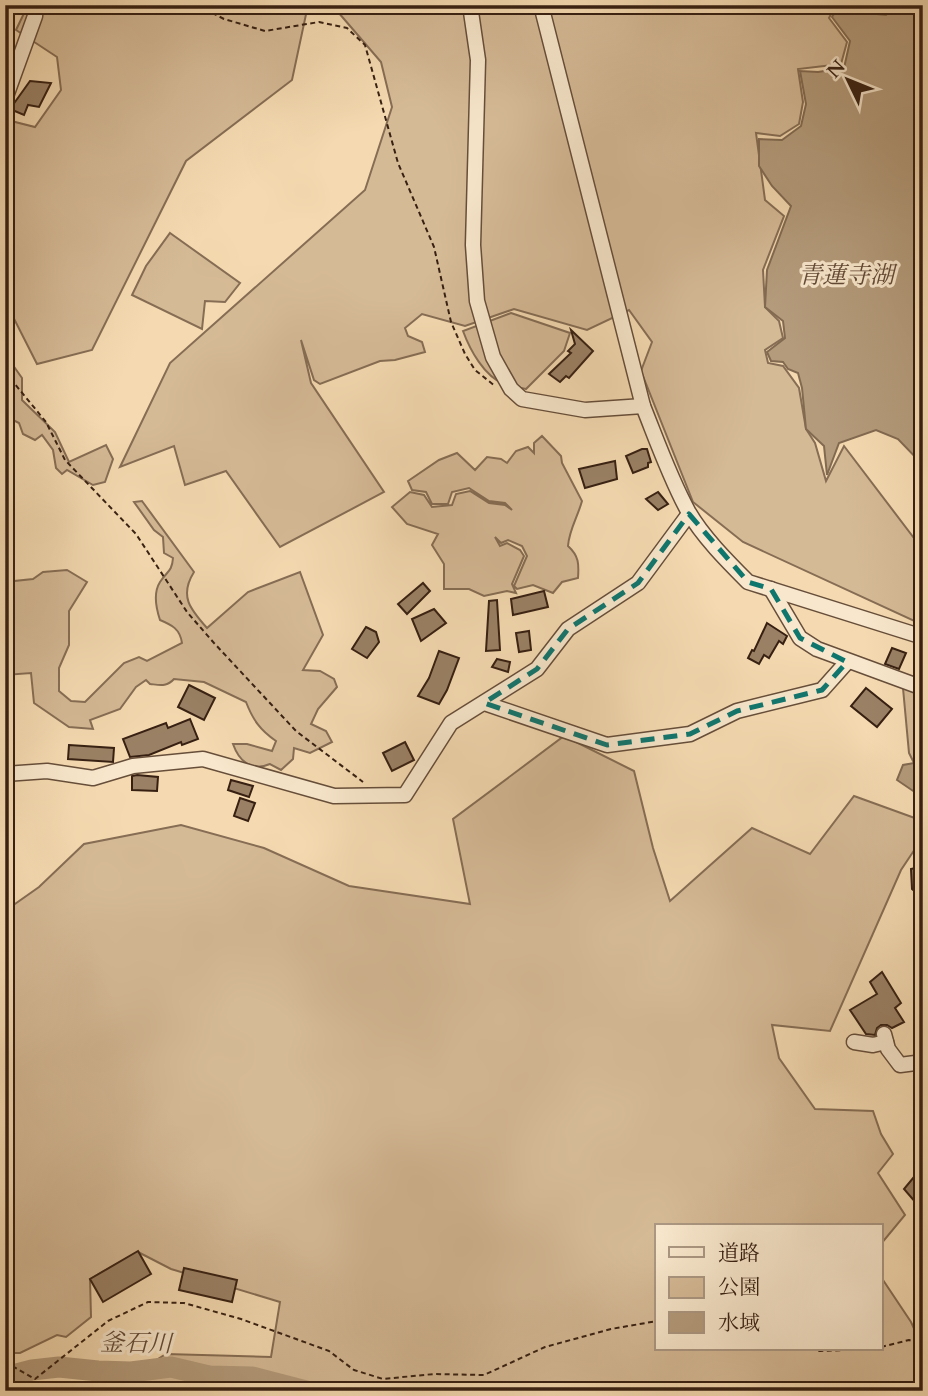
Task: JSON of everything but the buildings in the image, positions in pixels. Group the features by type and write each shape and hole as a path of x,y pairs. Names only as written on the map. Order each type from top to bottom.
{"street":[{"path":"5,99 35,16 36,5"},
{"path":"470,5 478,60 473,245 477,301 493,357 511,389 523,399 585,410 643,405"},
{"path":"541,5 643,405 664,462 690,514 748,582 923,637"},
{"path":"5,774 47,771 93,778 134,766 203,759 334,796 405,795 451,723 537,670 568,629 638,583 690,514"},
{"path":"771,589 800,638 847,662 923,688"},
{"path":"484,703 607,745 690,734 737,711 822,690 847,662"},
{"path":"854,1042 873,1045 885,1038 893,1058 900,1065 923,1062"}],"path":[{"path":"197,5 224,19 265,31 319,22 347,28 365,45 398,163 434,247 451,322 475,370 496,387"},
{"path":"5,372 46,422 65,460 136,534 187,612 214,643 296,731 381,796"},
{"path":"5,1362 34,1379 108,1321 148,1303 184,1303 241,1320 329,1351 354,1370 383,1379 434,1374 484,1375 545,1347 611,1329 655,1321"},
{"path":"883,1346 909,1340 923,1344"},
{"path":"813,1350 868,1350"}],"highlighted area":[{"path":"689,514 748,582 771,589 800,638 847,662 822,690 737,711 690,734 607,745 484,703 537,669 568,629 638,583"}],"green space":[{"path":"28,5 308,5 292,80 186,161 92,350 37,364 5,301 5,130 11,121 35,127 61,90 57,57 16,30"},
{"path":"310,5 836,5 829,18 847,42 841,64 798,69 803,102 799,124 780,136 756,133 765,200 784,216 763,270 765,307 779,321 783,338 765,350 768,363 783,366 799,388 806,429 815,443 826,481 844,446 923,550 923,625 743,542 693,502 641,371 652,342 629,310 587,330 514,309 465,326 422,314 405,328 408,336 422,342 425,352 380,361 320,384 314,380 301,340 311,383 384,492 280,547 226,471 185,485 174,446 120,467 170,363 365,190 392,107 381,62 338,12"},
{"path":"170,233 240,283 225,302 205,301 202,329 132,295 146,266"},
{"path":"511,313 570,333 564,351 526,389 506,385 490,375 474,354 463,331"},
{"path":"5,354 22,378 22,400 55,432 69,462 106,445 113,459 105,482 93,485 67,470 62,474 56,468 53,450 42,435 35,440 23,434 19,423 5,416"},
{"path":"542,436 561,456 582,501 568,546 577,560 578,578 562,582 553,593 533,585 517,589 514,586 527,556 522,546 508,540 501,543 495,537 500,546 507,543 520,550 524,556 512,584 516,593 507,591 484,596 469,589 444,589 444,564 432,545 438,534 407,524 392,507 410,492 424,495 432,507 452,505 456,494 470,491 489,503 505,505 512,510 505,503 489,501 469,488 452,492 448,504 432,504 426,492 412,490 408,481 439,460 457,453 475,470 487,457 501,459 507,463 516,451 528,447 534,453 534,443"},
{"path":"142,501 194,572 187,595 191,608 207,628 248,592 300,572 323,635 303,670 320,671 334,679 337,687 318,709 311,724 326,731 332,742 310,753 294,748 293,759 281,770 270,764 252,766 242,760 233,744 247,744 272,751 276,741 258,724 246,702 204,682 174,679 160,685 150,684 146,680 136,687 120,709 90,720 93,729 69,727 34,703 31,673 5,675 5,582 33,579 43,572 67,570 87,582 69,611 69,645 59,668 59,691 71,701 85,702 124,663 139,657 147,661 182,643 177,631 160,620 156,591 170,569 173,558 164,553 163,537 154,530 134,502"},
{"path":"923,677 923,761 914,763 909,753 903,688"},
{"path":"564,736 634,771 653,848 670,901 752,828 810,854 854,796 923,821 923,837 901,870 830,1031 772,1025 779,1058 815,1109 873,1111 881,1134 893,1154 878,1173 905,1215 883,1242 883,1224 655,1224 655,1350 883,1350 883,1280 911,1322 923,1348 923,1391 107,1391 166,1354 271,1357 280,1302 171,1269 138,1252 90,1279 91,1317 66,1337 57,1335 20,1353 8,1353 5,1350 5,911 39,887 84,844 181,825 264,848 349,886 470,904 453,819"}],"water":[{"name":"青蓮寺湖","path":"839,5 852,5 866,13 886,15 895,5 923,5 923,465 898,439 876,430 839,443 827,475 824,446 806,429 798,373 788,369 783,362 771,361 767,352 785,338 783,321 765,307 767,270 791,206 772,186 759,166 759,139 782,140 801,126 806,104 800,71 818,72 844,68 850,41 832,17"},
{"path":"923,764 922,797 897,780 903,765"}],"waterway":[{"name":"釜石川","path":"5,1377 59,1367 131,1372 171,1367 209,1376 252,1377 306,1391"}]}
